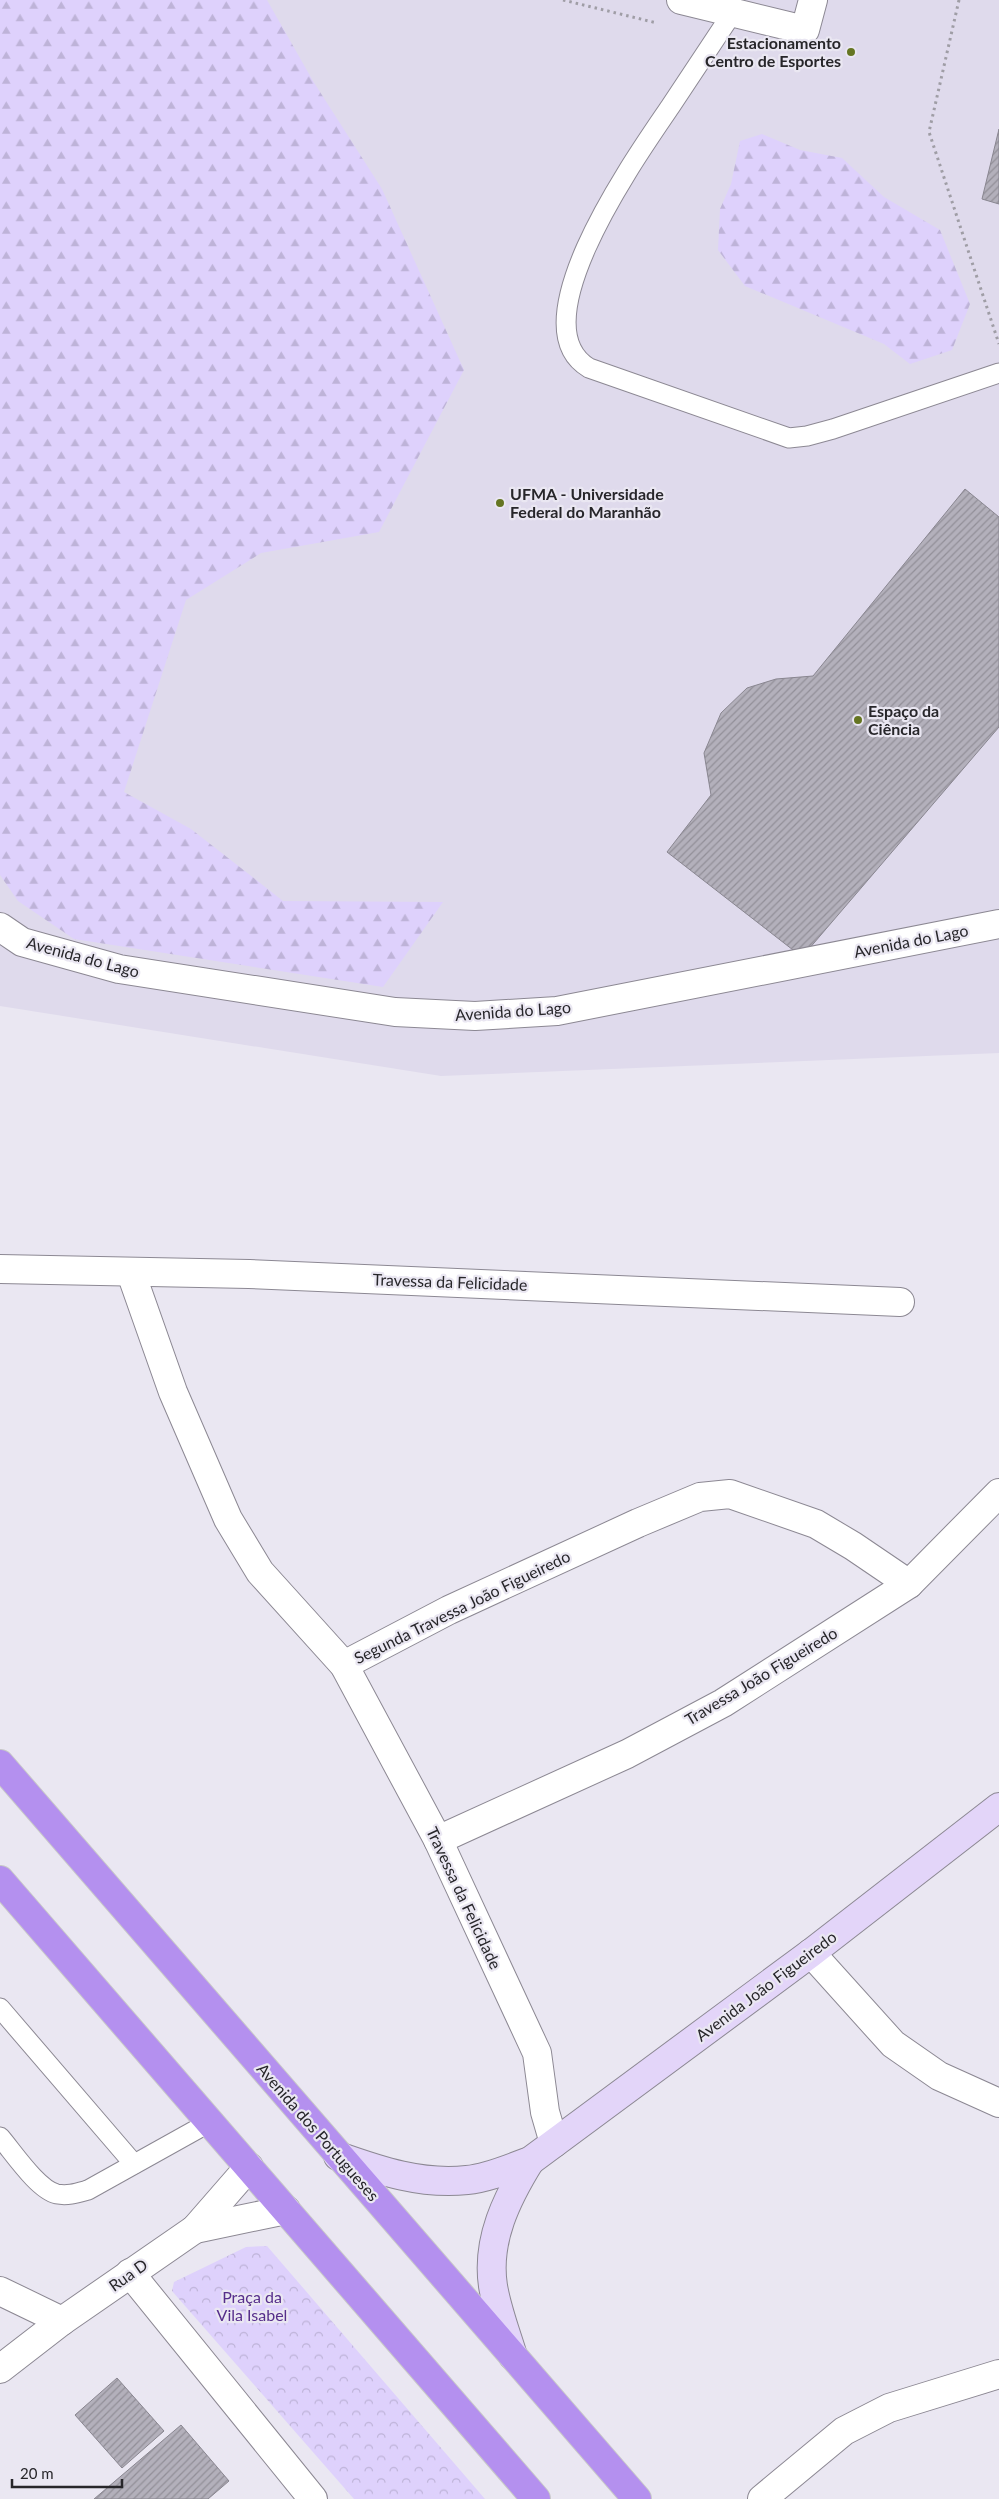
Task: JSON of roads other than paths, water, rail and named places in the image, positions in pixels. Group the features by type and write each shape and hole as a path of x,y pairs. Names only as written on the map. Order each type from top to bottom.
{"highway":[{"name":"Avenida dos Portugueses","path":"0,1764 637,2499"},
{"path":"0,1880 536,2499"}],"main road":[{"name":"Avenida João Figueiredo","path":"338,2156 408,2178 444,2181 469,2180 497,2173 530,2160 811,1953 999,1807"},
{"name":"Avenida João Figueiredo","path":"513,2356 493,2284 492,2254 499,2222 511,2193 530,2160"}],"street":[{"path":"681,0 805,30 813,0"},
{"name":"Avenida do Lago","path":"0,927 22,942 119,969 395,1012 475,1016 557,1011 999,924"},
{"name":"Travessa da Felicidade","path":"0,1269 249,1274 900,1302"},
{"name":"Segunda Travessa João Figueiredo","path":"131,1273 173,1392 228,1519 260,1572 344,1665 449,1610 638,1523 700,1497 730,1494 816,1524 853,1546 908,1584"},
{"name":"Travessa João Figueiredo","path":"438,1840 627,1754 723,1703 908,1584 999,1493"},
{"name":"Travessa da Felicidade","path":"344,1665 438,1840 537,2053 545,2112 554,2143"},
{"path":"811,1953 893,2044 939,2076 999,2103"},
{"name":"Rua D","path":"0,2369 62,2321 195,2229 249,2167"},
{"name":"Rua D","path":"195,2229 286,2210"},
{"path":"130,2274 314,2499"},
{"path":"0,2291 62,2321"},
{"path":"762,2499 844,2431 889,2408 999,2374"}],"lane":[{"path":"733,12 612,193 576,269 567,328 568,340 574,356 589,368 789,438 808,436 832,429 999,373"},
{"path":"0,2008 134,2164"},
{"path":"0,2137 44,2188 56,2194 72,2195 88,2190 210,2122"}],"place":[{"name":"Estacionamento Centro de Esportes","path":"851,52"},
{"name":"UFMA - Universidade Federal do Maranhão","path":"500,503"},
{"name":"Espaço da Ciência","path":"858,720"}],"park label":[{"name":"Praça da Vila Isabel","path":"252,2306"}]}
